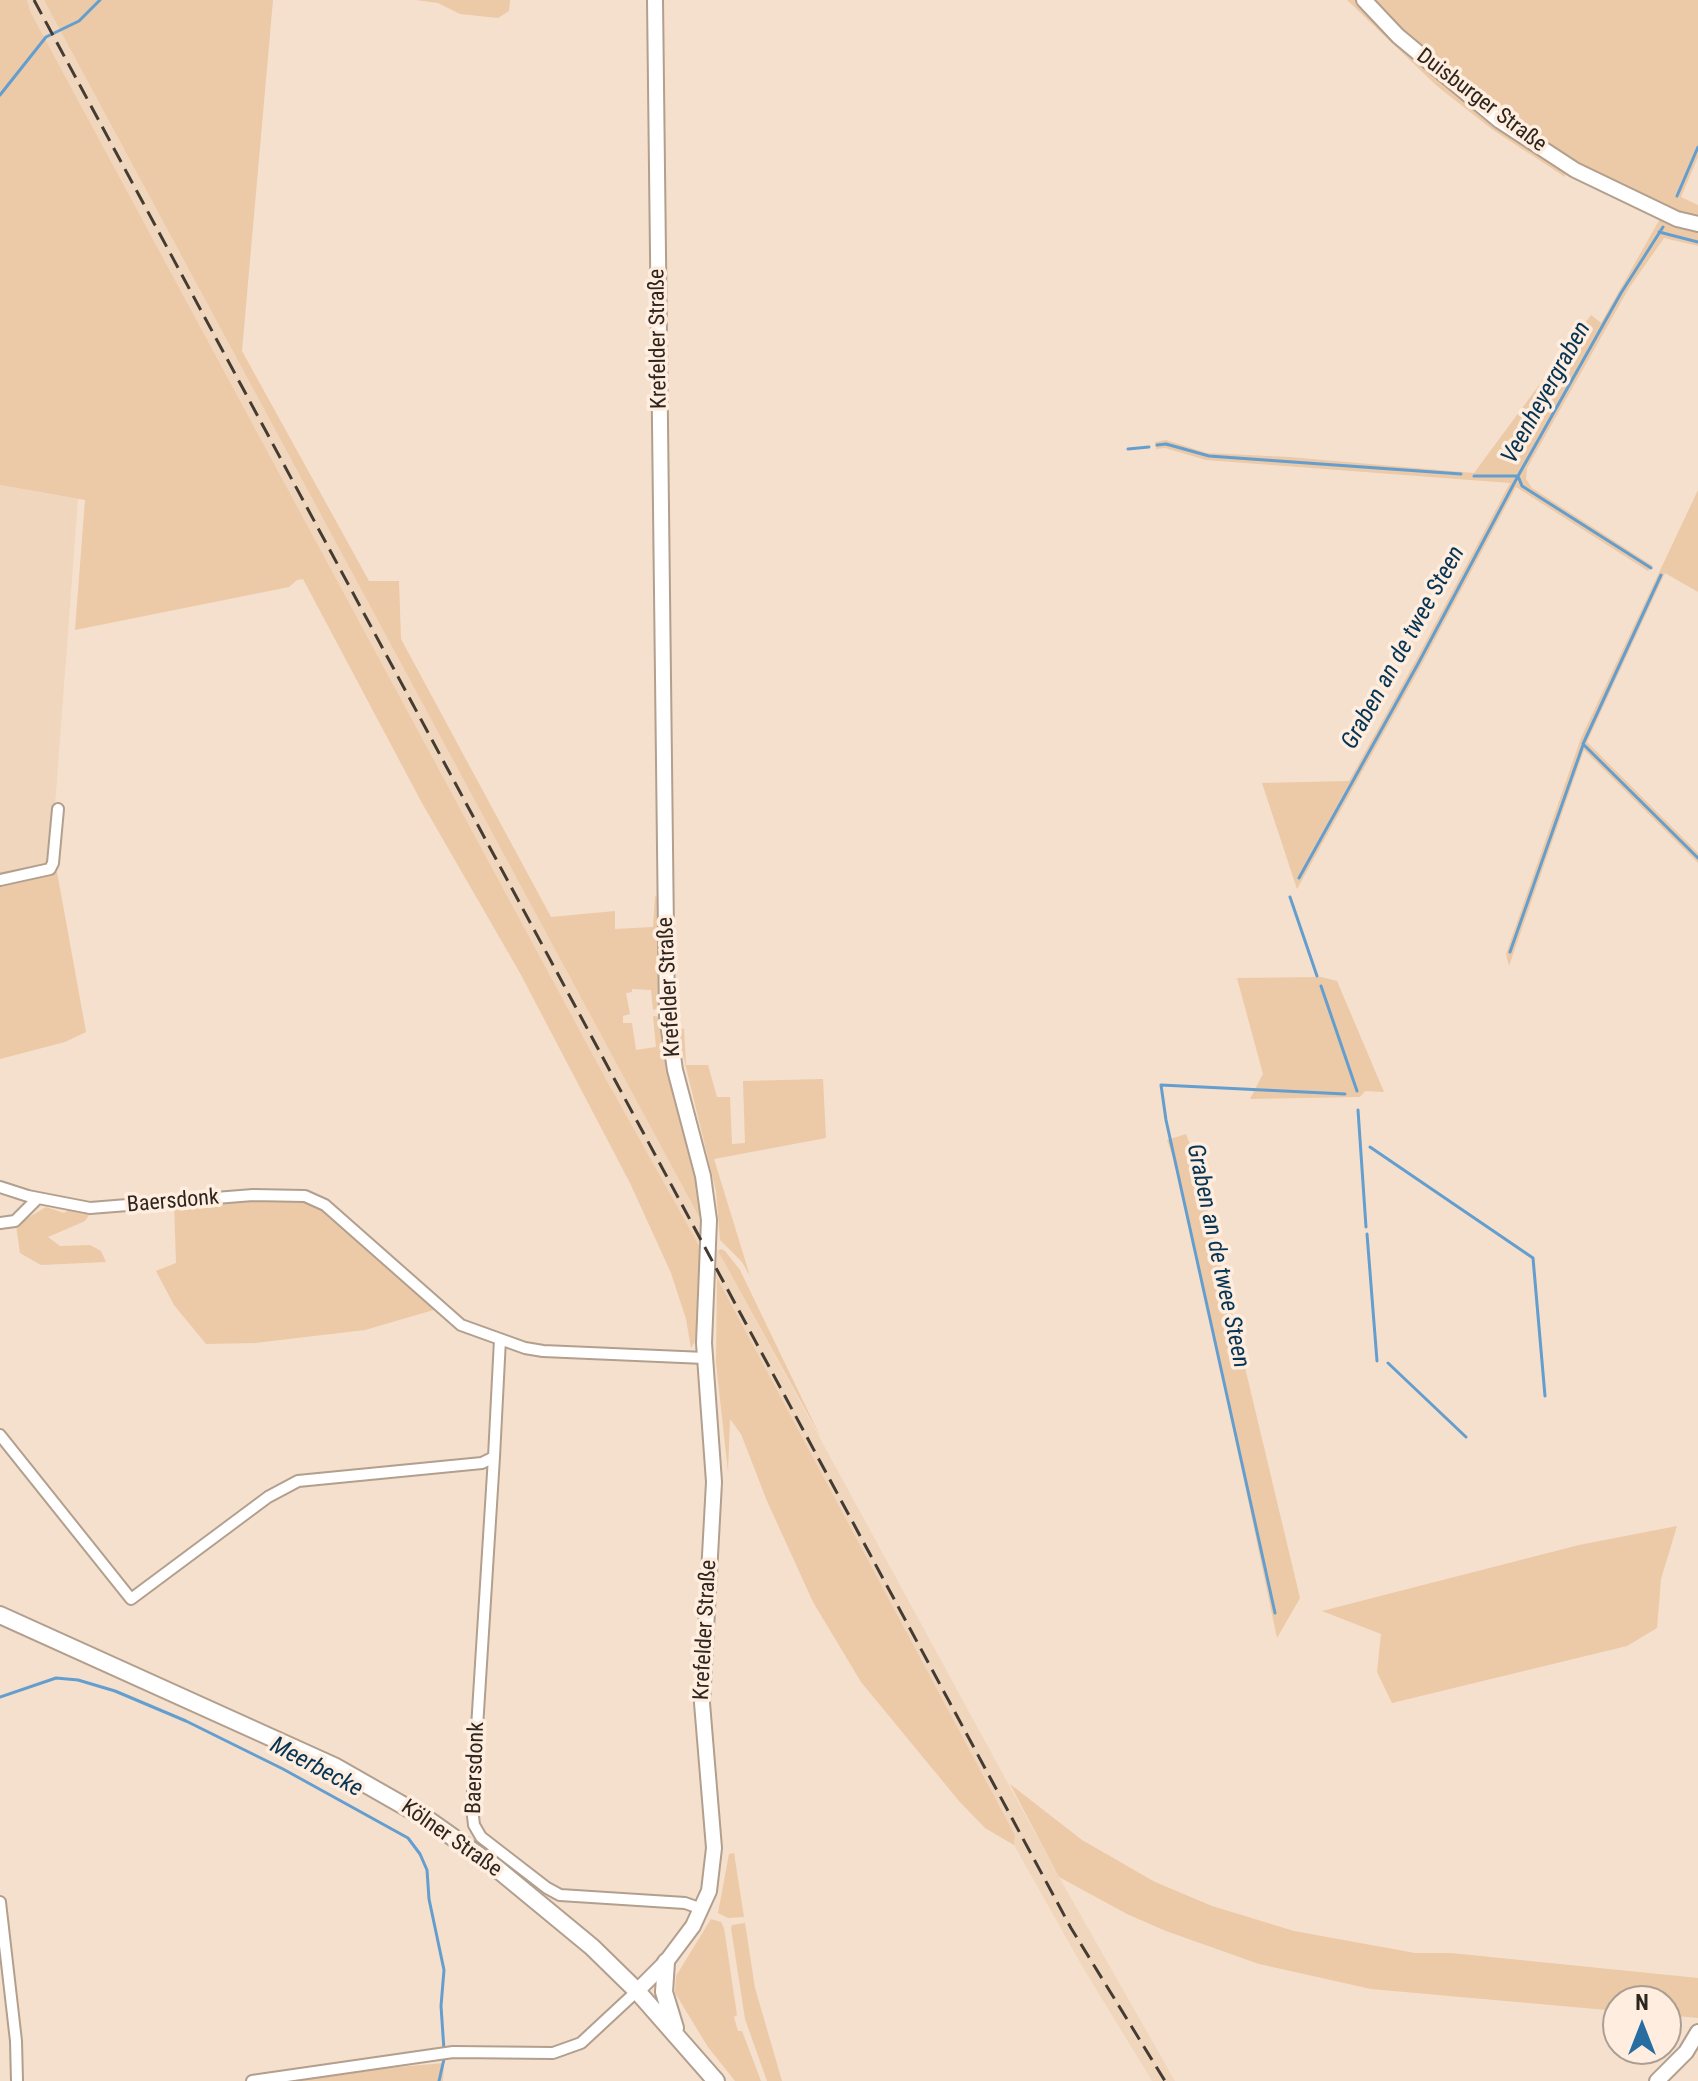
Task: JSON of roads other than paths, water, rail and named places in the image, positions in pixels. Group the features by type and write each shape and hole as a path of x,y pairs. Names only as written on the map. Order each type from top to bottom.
{"main road":[{"name":"Krefelder Straße","path":"637,1991 666,1962 702,1909 712,1878 714,1848 702,1703 714,1482 705,1358 710,1230 700,1165 675,1070 667,1016 655,0"},
{"name":"Duisburger Straße","path":"1364,0 1398,36 1500,121 1575,170 1677,219 1698,224"},
{"name":"Kölner Straße","path":"0,1615 334,1766 442,1829 562,1921 637,1991 716,2081"},
{"path":"666,1962 664,1992 678,2037"},
{"path":"1657,2081 1686,2052 1698,2032"}],"street":[{"path":"0,880 50,869 54,858 58,809"},
{"name":"Baersdonk","path":"0,1187 90,1208 253,1195 305,1196 325,1205 422,1294 461,1325 543,1351 705,1358"},
{"path":"0,1223 15,1221 38,1198"},
{"name":"Baersdonk","path":"500,1339 472,1807 474,1825 481,1837 560,1895 685,1903 702,1909"},
{"path":"0,1435 131,1599 268,1497 298,1481 482,1463 494,1457"},
{"path":"0,1902 16,2041 17,2081"},
{"path":"252,2081 453,2052 553,2053 581,2043 637,1991"}],"waterway":[{"path":"0,95 46,37 79,21 100,0"},
{"name":"Veenheyergraben","path":"1677,196 1698,147"},
{"name":"Veenheyergraben","path":"1651,568 1522,486 1518,476 1621,293 1663,227"},
{"path":"1659,232 1698,242"},
{"path":"1157,445 1166,444 1209,456 1461,474"},
{"path":"1128,449 1149,447"},
{"path":"1474,476 1518,476"},
{"name":"Graben an de twee Steen","path":"1299,878 1518,476"},
{"name":"Veenheyergraben","path":"1661,575 1583,744 1698,858"},
{"path":"1510,952 1583,745"},
{"name":"Graben an de twee Steen","path":"1290,897 1317,976"},
{"name":"Graben an de twee Steen","path":"1321,986 1357,1091"},
{"name":"Graben an de twee Steen","path":"1275,1613 1166,1120 1161,1085 1345,1094"},
{"path":"1358,1110 1366,1227"},
{"path":"1370,1147 1533,1258 1545,1396"},
{"path":"1367,1234 1377,1361"},
{"path":"1388,1363 1466,1437"},
{"name":"Meerbecke","path":"0,1697 56,1678 78,1680 115,1691 186,1721 283,1769 408,1838 427,1870 429,1899 444,1970 441,2006 444,2050"},
{"name":"Meerbecke","path":"439,2081 444,2059"}],"railway":[{"path":"34,0 1071,1928 1165,2081"}]}
